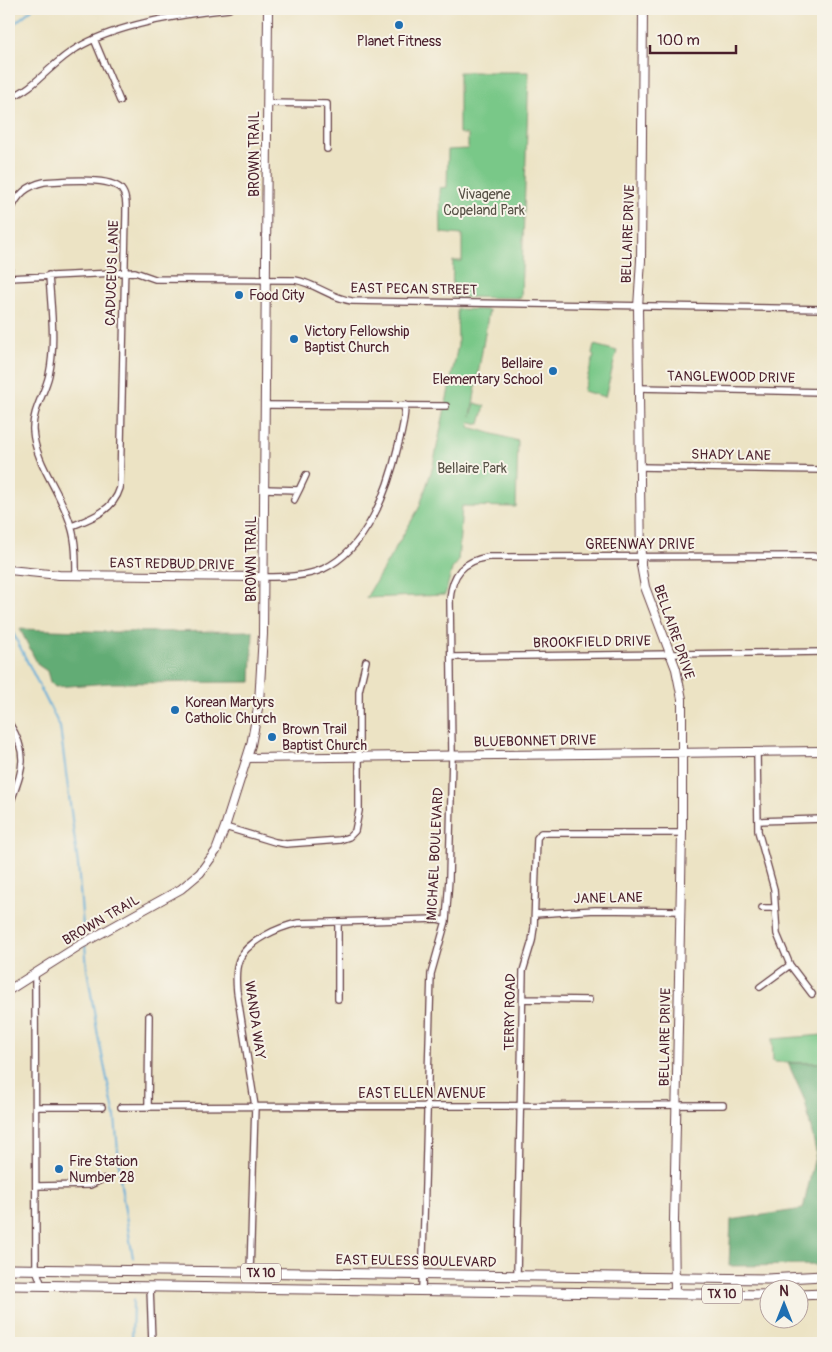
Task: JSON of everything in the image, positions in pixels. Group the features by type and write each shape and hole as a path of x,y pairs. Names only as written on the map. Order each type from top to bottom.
{"main road":[{"name":"EAST EULESS BOULEVARD","path":"9,1269 517,1276 767,1278 823,1276"},
{"name":"EAST EULESS BOULEVARD","path":"9,1285 760,1295"},
{"path":"810,1295 823,1294"}],"street":[{"path":"9,98 31,86 66,55 94,39 156,20 229,9"},
{"name":"BROWN TRAIL","path":"9,990 80,945 181,889 193,880 216,851 248,758 259,703 261,677 268,9"},
{"name":"BELLAIRE DRIVE","path":"643,9 641,260 638,306 640,556 643,577 681,688 682,833 676,1105 675,1294"},
{"path":"94,39 120,101"},
{"path":"266,103 327,104 327,149"},
{"name":"CADUCEUS LANE","path":"15,200 29,187 44,182 107,181 120,188 126,200 120,488 118,496 107,509 72,526"},
{"path":"9,196 15,200 10,218 9,278"},
{"name":"EAST PECAN STREET","path":"9,278 135,272 155,278 302,281 333,297 352,301 823,309"},
{"path":"49,275 52,359 33,430 37,449 72,526 76,555 76,575"},
{"name":"TANGLEWOOD DRIVE","path":"638,388 823,392"},
{"path":"264,405 446,406"},
{"name":"EAST REDBUD DRIVE","path":"9,570 42,575 289,577 314,572 331,565 352,548 375,513 385,492 393,470 406,405"},
{"name":"SHADY LANE","path":"639,467 823,470"},
{"path":"294,500 306,475"},
{"path":"264,490 299,490"},
{"name":"GREENWAY DRIVE","path":"460,570 471,561 488,558 812,556 823,558"},
{"name":"MICHAEL BOULEVARD","path":"422,1290 431,974 446,921 449,878 452,755 451,591 452,583 460,570"},
{"name":"BROOKFIELD DRIVE","path":"451,657 823,652"},
{"path":"225,828 286,844 330,842 349,837 355,832 358,820 359,691 366,661"},
{"path":"9,723 20,743 23,760 22,771 9,807"},
{"name":"BLUEBONNET DRIVE","path":"248,758 823,750"},
{"path":"757,751 760,840 771,872 776,908 777,934 790,965 812,994"},
{"path":"758,821 823,819"},
{"name":"TERRY ROAD","path":"517,1276 523,971 532,941 535,914 537,838 541,833 682,833"},
{"path":"762,908 776,908"},
{"name":"JANE LANE","path":"535,914 595,910 681,911"},
{"name":"WANDA WAY","path":"250,1272 255,1106 237,992 238,962 247,949 267,934 285,926 298,923 437,919 446,921"},
{"path":"338,922 338,999"},
{"path":"760,987 790,965"},
{"path":"32,976 36,986 36,1269 42,1286"},
{"path":"523,999 589,1000"},
{"path":"148,1016 148,1106"},
{"name":"EAST ELLEN AVENUE","path":"121,1107 723,1105"},
{"path":"36,1107 102,1106"},
{"path":"36,1186 90,1185 103,1179"},
{"path":"150,1287 152,1343"}],"green space":[{"name":"Vivagene Copeland Park","path":"459,72 529,72 521,298 452,297 453,261 462,261 462,235 441,233 440,188 447,187 448,150 468,149 468,135 459,133"},
{"name":"Bellaire Park","path":"457,309 489,310 471,416 475,403 485,406 480,424 470,422 469,427 518,441 516,507 462,506 458,562 452,569 445,595 366,598 419,508 433,466 458,345"},
{"path":"594,345 617,351 605,397 583,391 594,356 592,353"},
{"path":"20,629 115,632 253,631 251,682 110,683 55,687 50,682 47,671 38,665"},
{"path":"823,1035 823,1063 773,1062 772,1039"},
{"path":"788,1063 823,1063 823,1265 729,1266 731,1220 803,1209 816,1152 805,1101"}],"waterway":[{"path":"9,28 32,9"},
{"path":"9,625 60,727 78,865 84,939"},
{"path":"85,944 87,969 98,1036 115,1117 121,1186 133,1258"},
{"path":"132,1343 133,1300"}],"place":[{"name":"Planet Fitness","path":"399,25"},
{"name":"Food City","path":"239,295"},
{"name":"Victory Fellowship Baptist Church","path":"294,339"},
{"name":"Bellaire Elementary School","path":"553,371"},
{"name":"Korean Martyrs Catholic Church","path":"175,710"},
{"name":"Brown Trail Baptist Church","path":"272,737"},
{"name":"Fire Station Number 28","path":"59,1169"}]}
